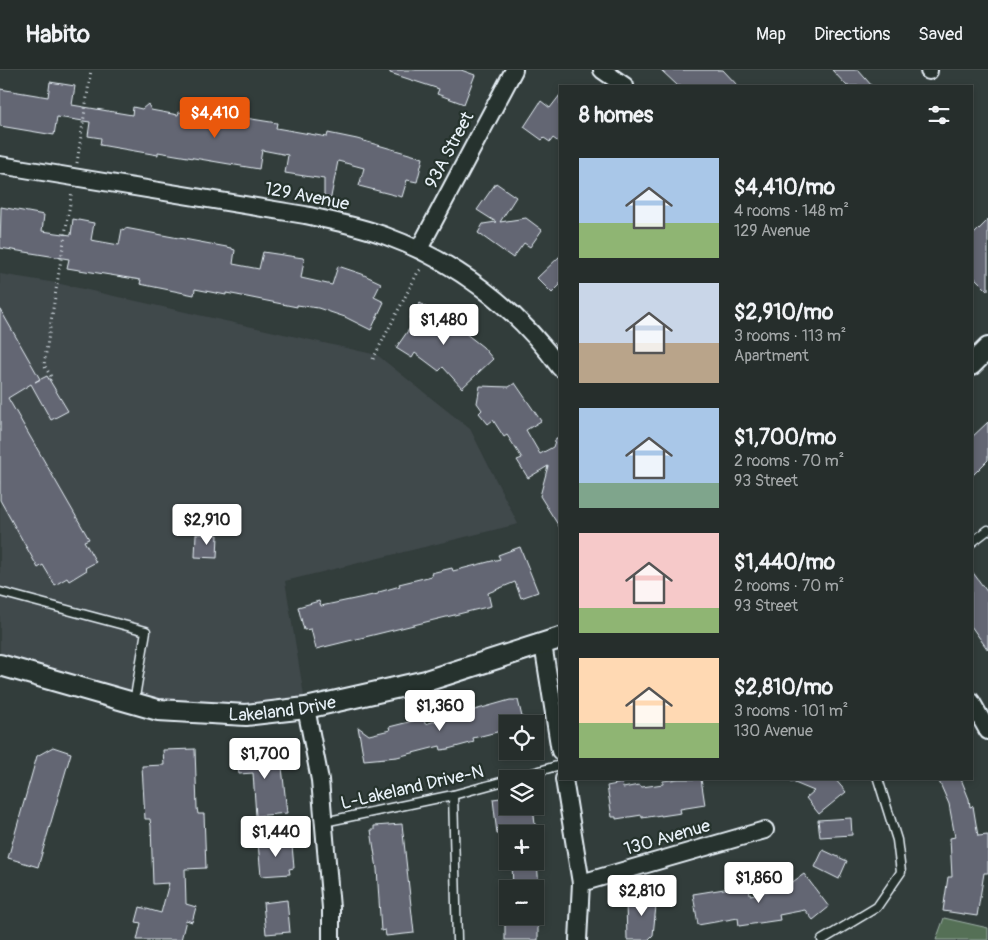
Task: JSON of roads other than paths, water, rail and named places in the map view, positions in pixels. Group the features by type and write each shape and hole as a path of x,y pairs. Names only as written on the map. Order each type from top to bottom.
{"street":[{"name":"93A Street","path":"419,249 514,70"},
{"path":"602,70 624,85"},
{"name":"129 Avenue","path":"0,165 305,215 349,224 385,235 419,249 476,284 508,309 532,332 559,367"},
{"path":"973,363 988,348"},
{"path":"552,641 559,737"},
{"name":"Lakeland Drive","path":"0,665 158,710 246,715 306,708 426,681 552,641"},
{"path":"973,705 988,731"},
{"path":"306,708 320,780 331,908 331,940"},
{"path":"564,780 581,883 578,940"},
{"name":"130 Avenue","path":"581,883 765,830"}],"lane":[{"path":"973,541 988,530"},
{"path":"0,592 146,632 134,703"},
{"path":"543,770 559,765"},
{"path":"822,940 878,907 901,872 897,840 878,780"},
{"name":"L-Lakeland Drive-N","path":"324,822 453,795 499,782"},
{"path":"453,795 457,940"}]}
